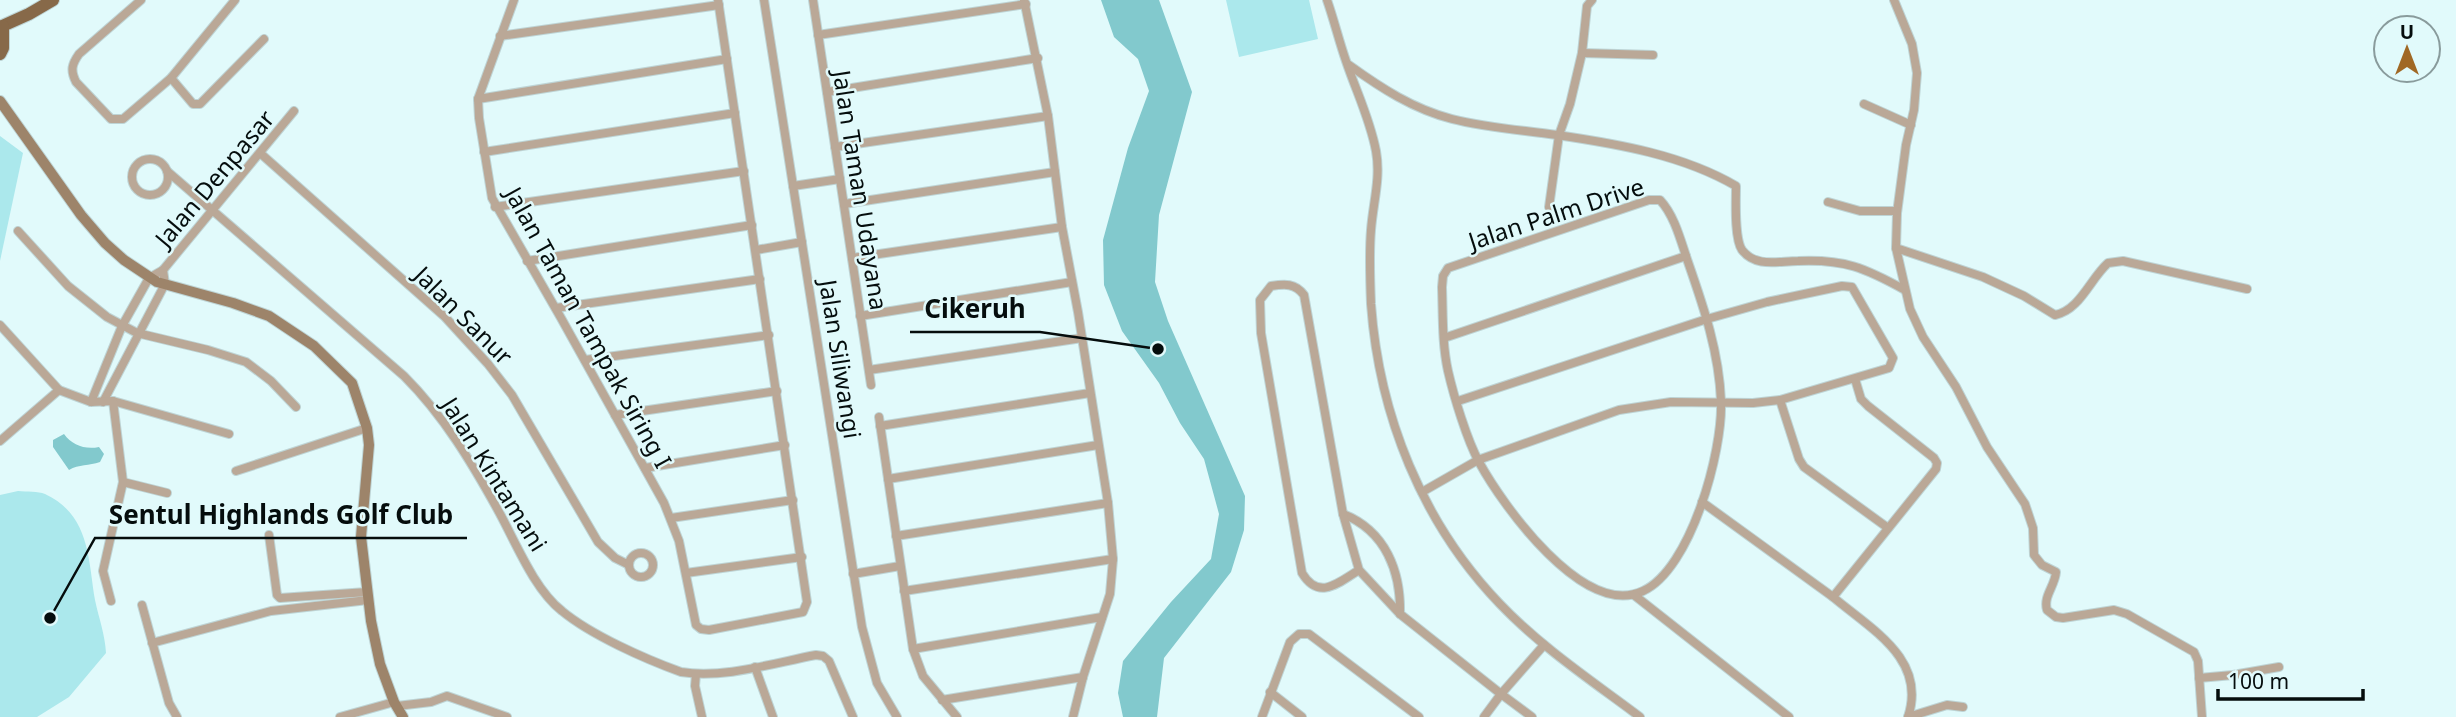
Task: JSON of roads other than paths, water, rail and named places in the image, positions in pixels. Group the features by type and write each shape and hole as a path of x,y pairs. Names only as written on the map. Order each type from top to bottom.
{"main road":[{"path":"0,54 3,48 1,27 53,0"}],"street":[{"path":"141,0 79,54 72,64 72,75 76,82 111,119 123,119 171,78 235,0"},
{"name":"Jalan Taman Tampak Siring I","path":"514,0 478,99 488,185 495,207 585,360 671,518 679,541 696,625 709,630 803,612 807,602 802,557"},
{"name":"Jalan Siliwangi","path":"764,0 853,574 872,667 881,690 897,717"},
{"name":"Jalan Taman Udayana","path":"813,0 871,385"},
{"path":"1327,0 1365,110 1378,166 1370,259 1371,304 1382,386 1396,436 1422,492 1457,554 1500,604 1544,645 1640,717"},
{"path":"1549,207 1559,135 1570,104 1582,53 1587,6 1591,0"},
{"path":"1894,0 1909,34 1916,63 1916,94 1897,211 1896,248 1910,309 1923,337 1956,387 1987,446 2025,504 2033,528 2034,555 2042,565 2056,572 2054,583 2046,597 2047,610 2056,617 2063,618 2108,610 2127,614 2193,652 2198,661 2202,717"},
{"path":"500,36 718,2 802,557 686,573"},
{"path":"818,35 1025,2 1048,116 1062,227 1108,503 1113,559 1114,574 1110,594 1073,717"},
{"path":"171,78 193,104 200,104 264,39"},
{"path":"1582,53 1653,55"},
{"path":"478,99 727,58"},
{"path":"827,92 1038,58"},
{"path":"1347,63 1383,89 1416,106 1451,119 1490,127 1559,135 1687,163 1710,171 1736,186 1740,247 1751,258 1767,263 1847,263 1867,269 1905,290"},
{"path":"0,101 41,162 105,243 149,278 256,310 304,339 352,383 367,428 368,466 361,537 373,638 403,717"},
{"path":"1864,104 1911,125"},
{"name":"Jalan Denpasar","path":"149,278 163,270 294,111"},
{"path":"484,152 735,113"},
{"path":"835,147 1048,116"},
{"name":"Jalan Sanur","path":"260,153 414,289 470,343 512,395 598,542 615,558 629,565"},
{"path":"152,159 162,163 167,172 168,182 162,191 153,195 142,194 134,188 131,178 134,168 141,160 152,159"},
{"path":"495,207 744,171"},
{"name":"Jalan Kintamani","path":"167,172 404,376 437,411 483,484 543,591 561,611 583,626 661,665 696,674"},
{"path":"844,204 1055,172"},
{"path":"793,186 840,179"},
{"name":"Jalan Palm Drive","path":"1649,200 1660,200 1667,208 1686,256 1707,319 1717,360 1721,404 1714,454 1695,523 1670,570 1646,590 1633,595 1592,589 1549,555 1511,510 1478,460 1448,371 1444,338 1443,276 1448,268 1649,200"},
{"path":"1828,202 1860,211 1897,211"},
{"path":"527,261 752,225"},
{"path":"852,258 1062,227"},
{"path":"18,231 68,286 94,308 122,326 138,333 246,362 271,381 296,407"},
{"path":"756,250 802,242"},
{"path":"1896,248 1983,277 2024,296 2055,315 2072,307 2108,263 2123,261 2150,265 2247,289"},
{"path":"1444,338 1686,256"},
{"name":"Jalan Denpasar","path":"163,270 164,284"},
{"path":"91,402 122,326 149,278"},
{"path":"556,309 760,279"},
{"path":"860,316 1072,282"},
{"path":"111,601 103,570 123,482 108,401 138,333 164,284"},
{"path":"1359,570 1334,585 1323,588 1314,587 1301,573 1261,333 1260,300 1271,286 1288,284 1304,295 1343,514 1359,570 1401,614 1532,717"},
{"path":"1422,492 1478,460 1619,410 1671,402 1721,404 1780,400 1889,368 1893,358 1853,287 1830,288 1707,319 1458,401"},
{"path":"0,325 59,390 91,402 108,401 229,434"},
{"path":"585,360 769,335"},
{"path":"869,370 1082,338"},
{"path":"1833,597 1936,469 1937,463 1868,407 1861,399 1855,379"},
{"path":"1,439 59,390"},
{"path":"615,415 777,391"},
{"path":"957,717 923,676 913,649 879,421 1090,393"},
{"path":"1780,400 1804,467 1888,528"},
{"path":"236,471 367,428"},
{"path":"645,468 785,445"},
{"path":"888,478 1098,445"},
{"path":"123,482 167,492"},
{"path":"671,518 793,500"},
{"path":"1702,502 1833,597 1899,654 1908,668 1913,703 1908,717"},
{"path":"896,536 1108,503"},
{"path":"1343,514 1355,519 1375,536 1394,567 1401,593 1401,614"},
{"path":"269,535 277,595 280,598 368,596"},
{"path":"904,592 1113,559"},
{"path":"853,574 901,566"},
{"path":"1633,595 1789,717"},
{"path":"152,643 271,611 368,596"},
{"path":"142,605 169,703 177,717"},
{"path":"913,649 1102,617"},
{"path":"1262,717 1290,642 1299,634 1309,634 1419,717"},
{"path":"1484,717 1544,645"},
{"path":"702,717 695,686 696,674 755,667 816,654 829,661 853,717"},
{"path":"755,667 773,717"},
{"path":"2199,678 2279,667"},
{"path":"942,700 1083,677"},
{"path":"1270,692 1303,717"},
{"path":"340,717 396,704 431,702 447,696 507,717"},
{"path":"1908,717 1947,705 1963,707"}],"place":[{"name":"Cikeruh","path":"1158,349"},
{"name":"Sentul Highlands Golf Club","path":"50,618"}]}
